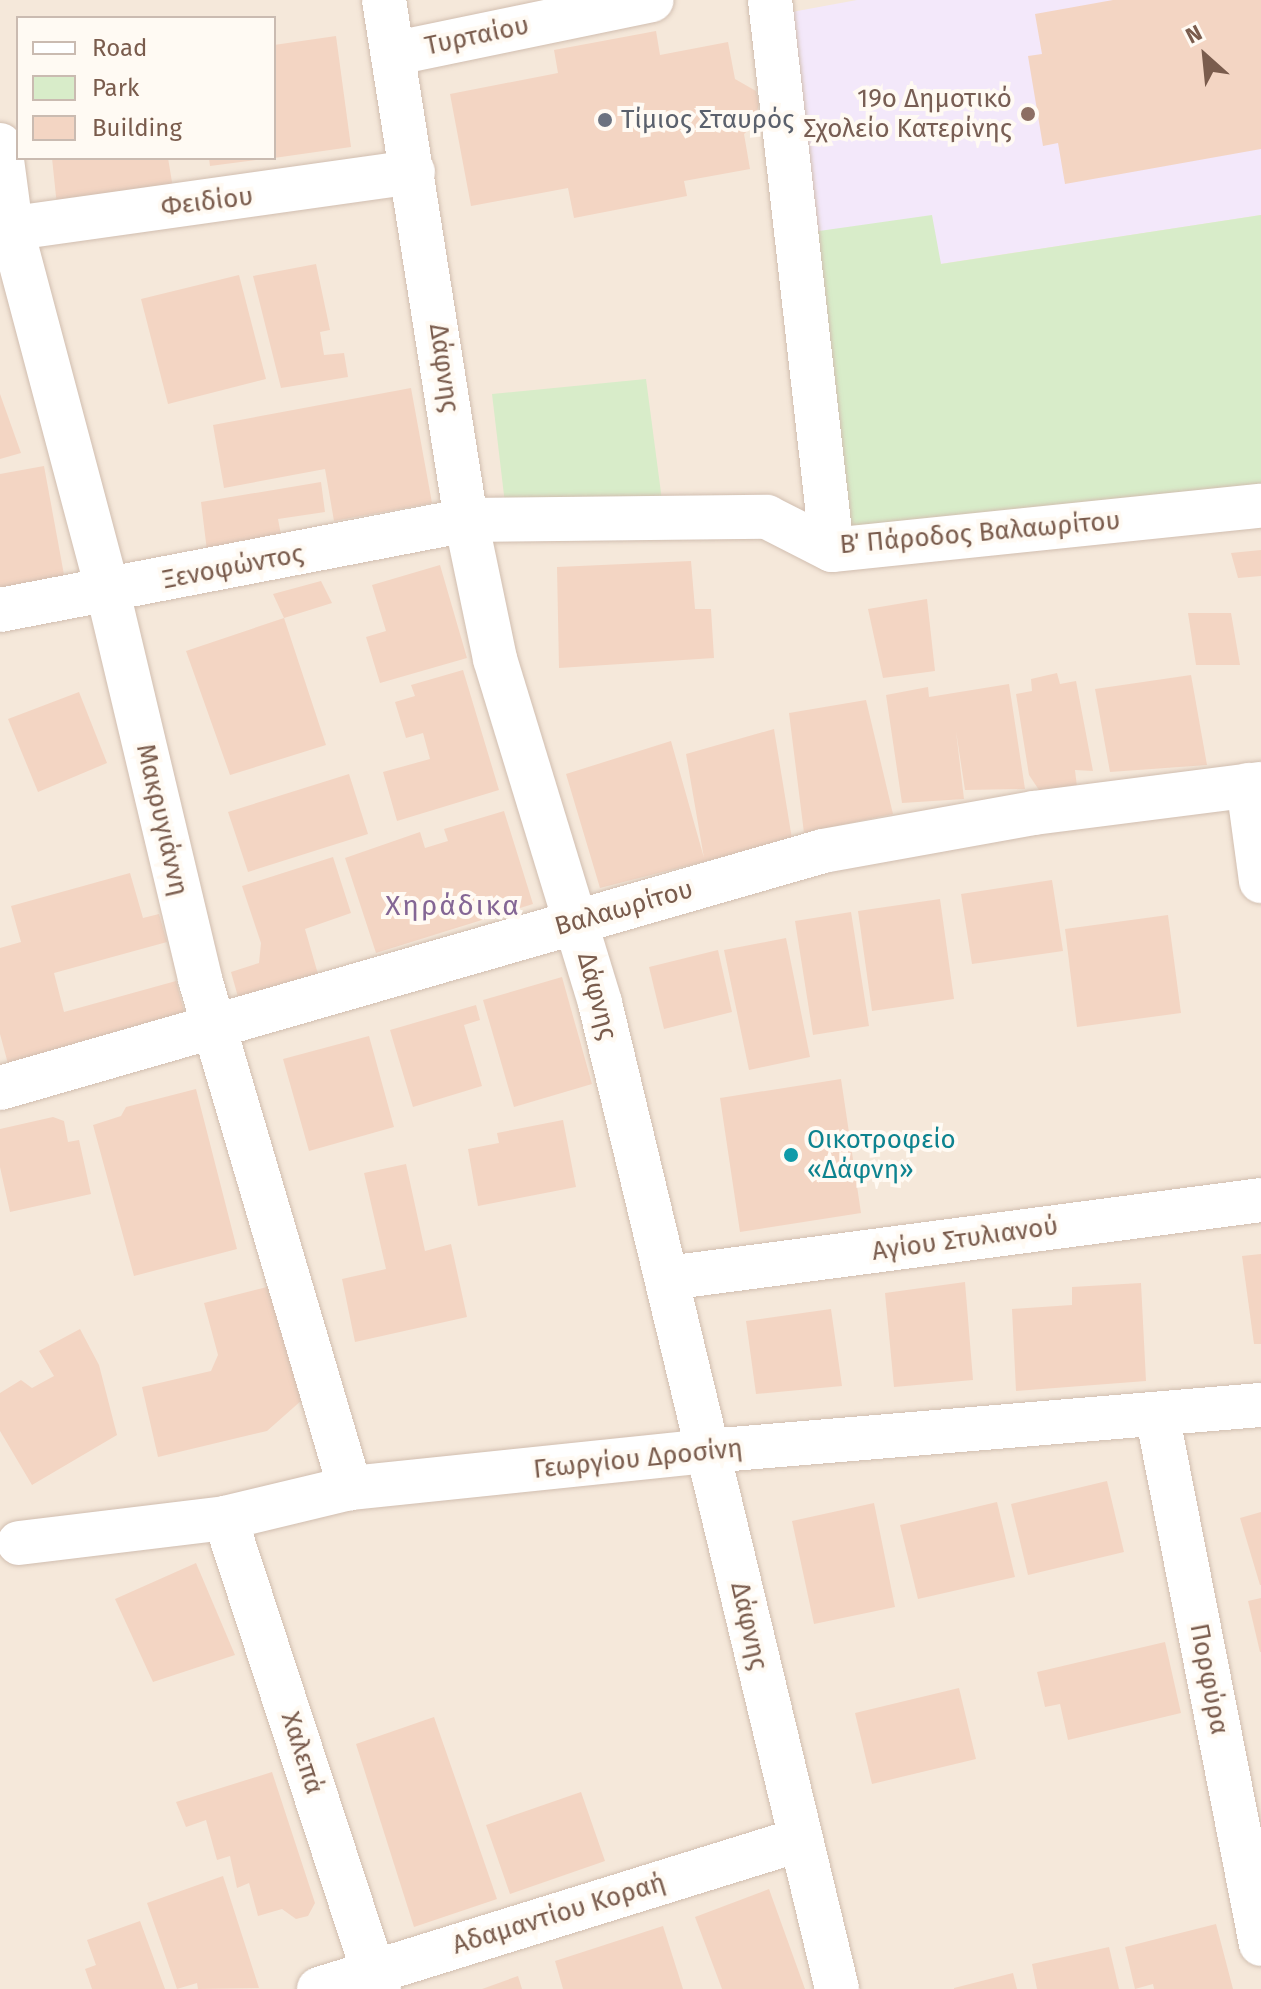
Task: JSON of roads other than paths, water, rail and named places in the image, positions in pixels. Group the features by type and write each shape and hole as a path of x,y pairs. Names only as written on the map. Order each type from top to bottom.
{"street":[{"name":"Δάφνης","path":"384,0 396,53 466,520 495,659 577,922 668,1278 799,1840 837,1989"},
{"name":"Τυρταίου","path":"396,53 652,0"},
{"path":"770,0 832,550"},
{"name":"Μακρυγιάννη","path":"0,145 6,228 108,592 213,1029 350,1488"},
{"name":"Φειδίου","path":"6,228 413,172"},
{"name":"Β΄ Πάροδος Βαλαωρίτου","path":"466,520 767,517 832,550 1261,506"},
{"name":"Ξενοφώντος","path":"0,610 108,592 466,520"},
{"path":"1254,785 1261,881"},
{"name":"Βαλαωρίτου","path":"0,1088 823,851 1034,813 1254,785"},
{"name":"Αγίου Στυλιανού","path":"668,1278 1261,1200"},
{"name":"Γεωργίου Δροσίνη","path":"19,1543 225,1518 350,1488 708,1451 1261,1405"},
{"name":"Πορφύρα","path":"1157,1414 1261,1944"},
{"name":"Χαλεπά","path":"225,1518 376,1980"},
{"name":"Αδαμαντίου Κοραή","path":"319,1989 376,1980 799,1840"}],"place":[{"name":"19ο Δημοτικό Σχολείο Κατερίνης","path":"1028,114"},
{"name":"Τίμιος Σταυρός","path":"605,120"},
{"name":"Οικοτροφείο «Δάφνη»","path":"791,1155"}],"district":[{"name":"Χηράδικα","path":"453,906"}]}
